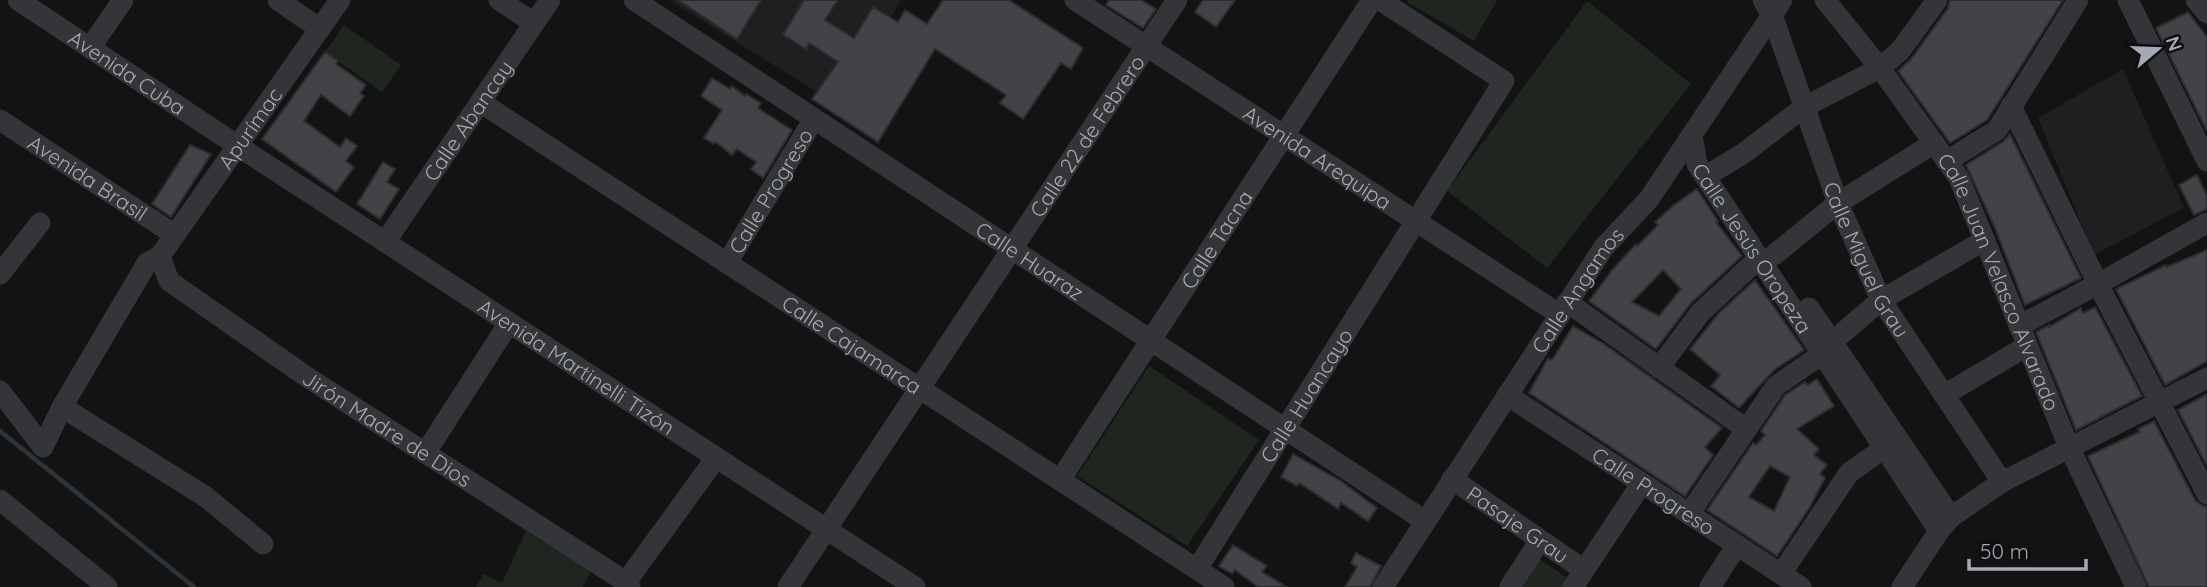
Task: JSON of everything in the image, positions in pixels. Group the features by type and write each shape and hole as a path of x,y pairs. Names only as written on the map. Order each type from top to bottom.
{"street":[{"name":"Avenida Cuba","path":"18,0 237,146"},
{"path":"90,48 123,0"},
{"path":"278,0 320,29"},
{"name":"Apurímac","path":"0,391 43,446 62,407 147,264 160,256 340,0"},
{"path":"499,0 534,23"},
{"name":"Calle Abancay","path":"385,242 550,0"},
{"name":"Calle Huaraz","path":"634,0 1425,522"},
{"name":"Avenida Arequipa","path":"1075,0 1416,221 1659,368 1746,429"},
{"name":"Calle 22 de Febrero","path":"788,587 1177,0"},
{"name":"Calle Tacna","path":"1060,480 1373,0"},
{"name":"Calle Huancayo","path":"1197,569 1504,81 1380,0"},
{"name":"Calle Juan Velasco Alvarado","path":"1825,0 1880,68 1959,177 2069,447 2136,587"},
{"path":"1649,199 1707,163 1744,153 1804,107 1880,68 1900,51 1937,0"},
{"path":"1947,161 1997,130 2078,0"},
{"path":"2128,0 2207,161"},
{"path":"2196,0 2207,13"},
{"name":"Calle Miguel Grau","path":"1772,5 1838,203 1881,300 2002,482"},
{"name":"Calle Angamos","path":"1382,587 1604,247 1649,199 1692,135 1772,5"},
{"name":"Calle Cajamarca","path":"480,102 1224,587"},
{"path":"2011,106 2098,284 2207,494"},
{"name":"Calle Progreso","path":"727,263 814,118"},
{"name":"Avenida Brasil","path":"0,120 175,235"},
{"name":"Calle Jesús Oropeza","path":"1692,135 1766,257 1945,524"},
{"path":"1659,368 1700,313 1766,257 1838,203 1934,143"},
{"name":"Avenida Martinelli Tizón","path":"237,146 915,587"},
{"path":"0,274 40,223"},
{"path":"2019,326 2207,223"},
{"path":"1689,514 1776,386 1827,348 1881,300 1985,240"},
{"name":"Jirón Madre de Dios","path":"160,256 169,281 307,377 628,584"},
{"path":"426,452 509,323"},
{"path":"1944,395 2027,346"},
{"name":"Calle Jesús Oropeza","path":"1827,348 1884,448 1945,524"},
{"path":"1902,587 1945,524 2002,482 2207,377"},
{"name":"Calle Progreso","path":"1507,395 1801,587"},
{"path":"62,407 206,497 263,544"},
{"path":"1781,574 1849,473 1884,448"},
{"path":"628,584 716,458"},
{"name":"Pasaje Grau","path":"1452,480 1540,540 1579,578"},
{"path":"1579,578 1642,483"},
{"path":"0,500 107,587"},
{"path":"1510,587 1540,540"},
{"path":"1710,587 1737,545"}],"shaded area":[{"path":"669,0 901,0 838,105"},
{"path":"1497,0 1474,41 1407,2"},
{"path":"1587,1 1691,84 1547,268 1447,191"},
{"path":"344,25 401,65 382,92 325,52"},
{"path":"2123,69 2184,208 2094,255 2038,118"},
{"path":"1149,366 1259,440 1187,546 1077,476"},
{"path":"526,531 591,571 583,587 476,587 484,574 502,583"},
{"path":"1539,559 1569,579 1563,587 1521,587"}],"building":[{"path":"678,0 761,0 737,39"},
{"path":"804,0 838,0 825,20 854,38 873,7 898,22 905,10 927,24 943,0 1009,0 1083,48 1071,69 1061,63 1023,119 1000,103 1006,95 935,49 878,142 812,99 838,62 809,43 806,49 783,35"},
{"path":"1109,0 1141,0 1156,9 1143,28 1106,5"},
{"path":"1203,0 1235,0 1216,27 1195,12"},
{"path":"1950,0 2063,0 1987,120 1950,143 1898,71 1911,59 1948,8"},
{"path":"2188,12 2207,37 2207,131 2156,28"},
{"path":"325,52 338,61 336,64 366,85 360,93 364,96 350,116 321,95 304,121 340,147 346,138 357,146 346,161 354,167 336,192 262,139"},
{"path":"712,78 761,103 758,108 792,130 763,178 751,169 756,162 737,149 732,155 716,142 714,144 704,138 722,110 701,96"},
{"path":"2010,134 2081,278 2025,305 1995,228 1966,165 2004,141"},
{"path":"190,145 211,154 171,217 152,204"},
{"path":"383,162 395,169 387,182 399,189 380,219 357,204"},
{"path":"2197,175 2207,196 2207,209 2194,215 2179,185"},
{"path":"1697,189 1718,221 1716,222 1742,256 1691,303 1656,349 1589,301 1613,269 1658,225 1655,222","holes":["1663,270 1681,289 1659,316 1632,302"]},
{"path":"2207,250 2207,361 2165,385 2116,289 2166,265 2167,267"},
{"path":"1755,280 1804,350 1774,370 1739,408 1711,386 1720,375 1690,349 1719,313"},
{"path":"2095,307 2142,396 2076,430 2036,332 2081,308 2083,313"},
{"path":"1573,326 1604,344 1722,428 1705,447 1713,455 1685,496 1529,393 1548,358 1552,360"},
{"path":"1817,379 1834,406 1797,429 1819,449 1814,455 1827,465 1820,474 1825,478 1810,507 1777,556 1707,510 1753,443 1756,445 1765,435 1761,431 1785,395 1805,382 1808,385","holes":["1770,466 1790,477 1774,511 1749,497"]},
{"path":"2207,394 2207,466 2178,410"},
{"path":"2154,421 2195,500 2207,507 2207,587 2149,587 2088,456 2139,432 2138,429"},
{"path":"1293,454 1341,481 1377,508 1368,521 1341,503 1338,509 1299,483 1297,486 1281,477"},
{"path":"1233,545 1267,566 1262,572 1287,587 1258,587 1235,570 1232,574 1219,566"},
{"path":"1356,553 1381,566 1370,587 1345,587 1357,567 1351,563"}],"waterway":[{"path":"0,431 194,587"}]}
